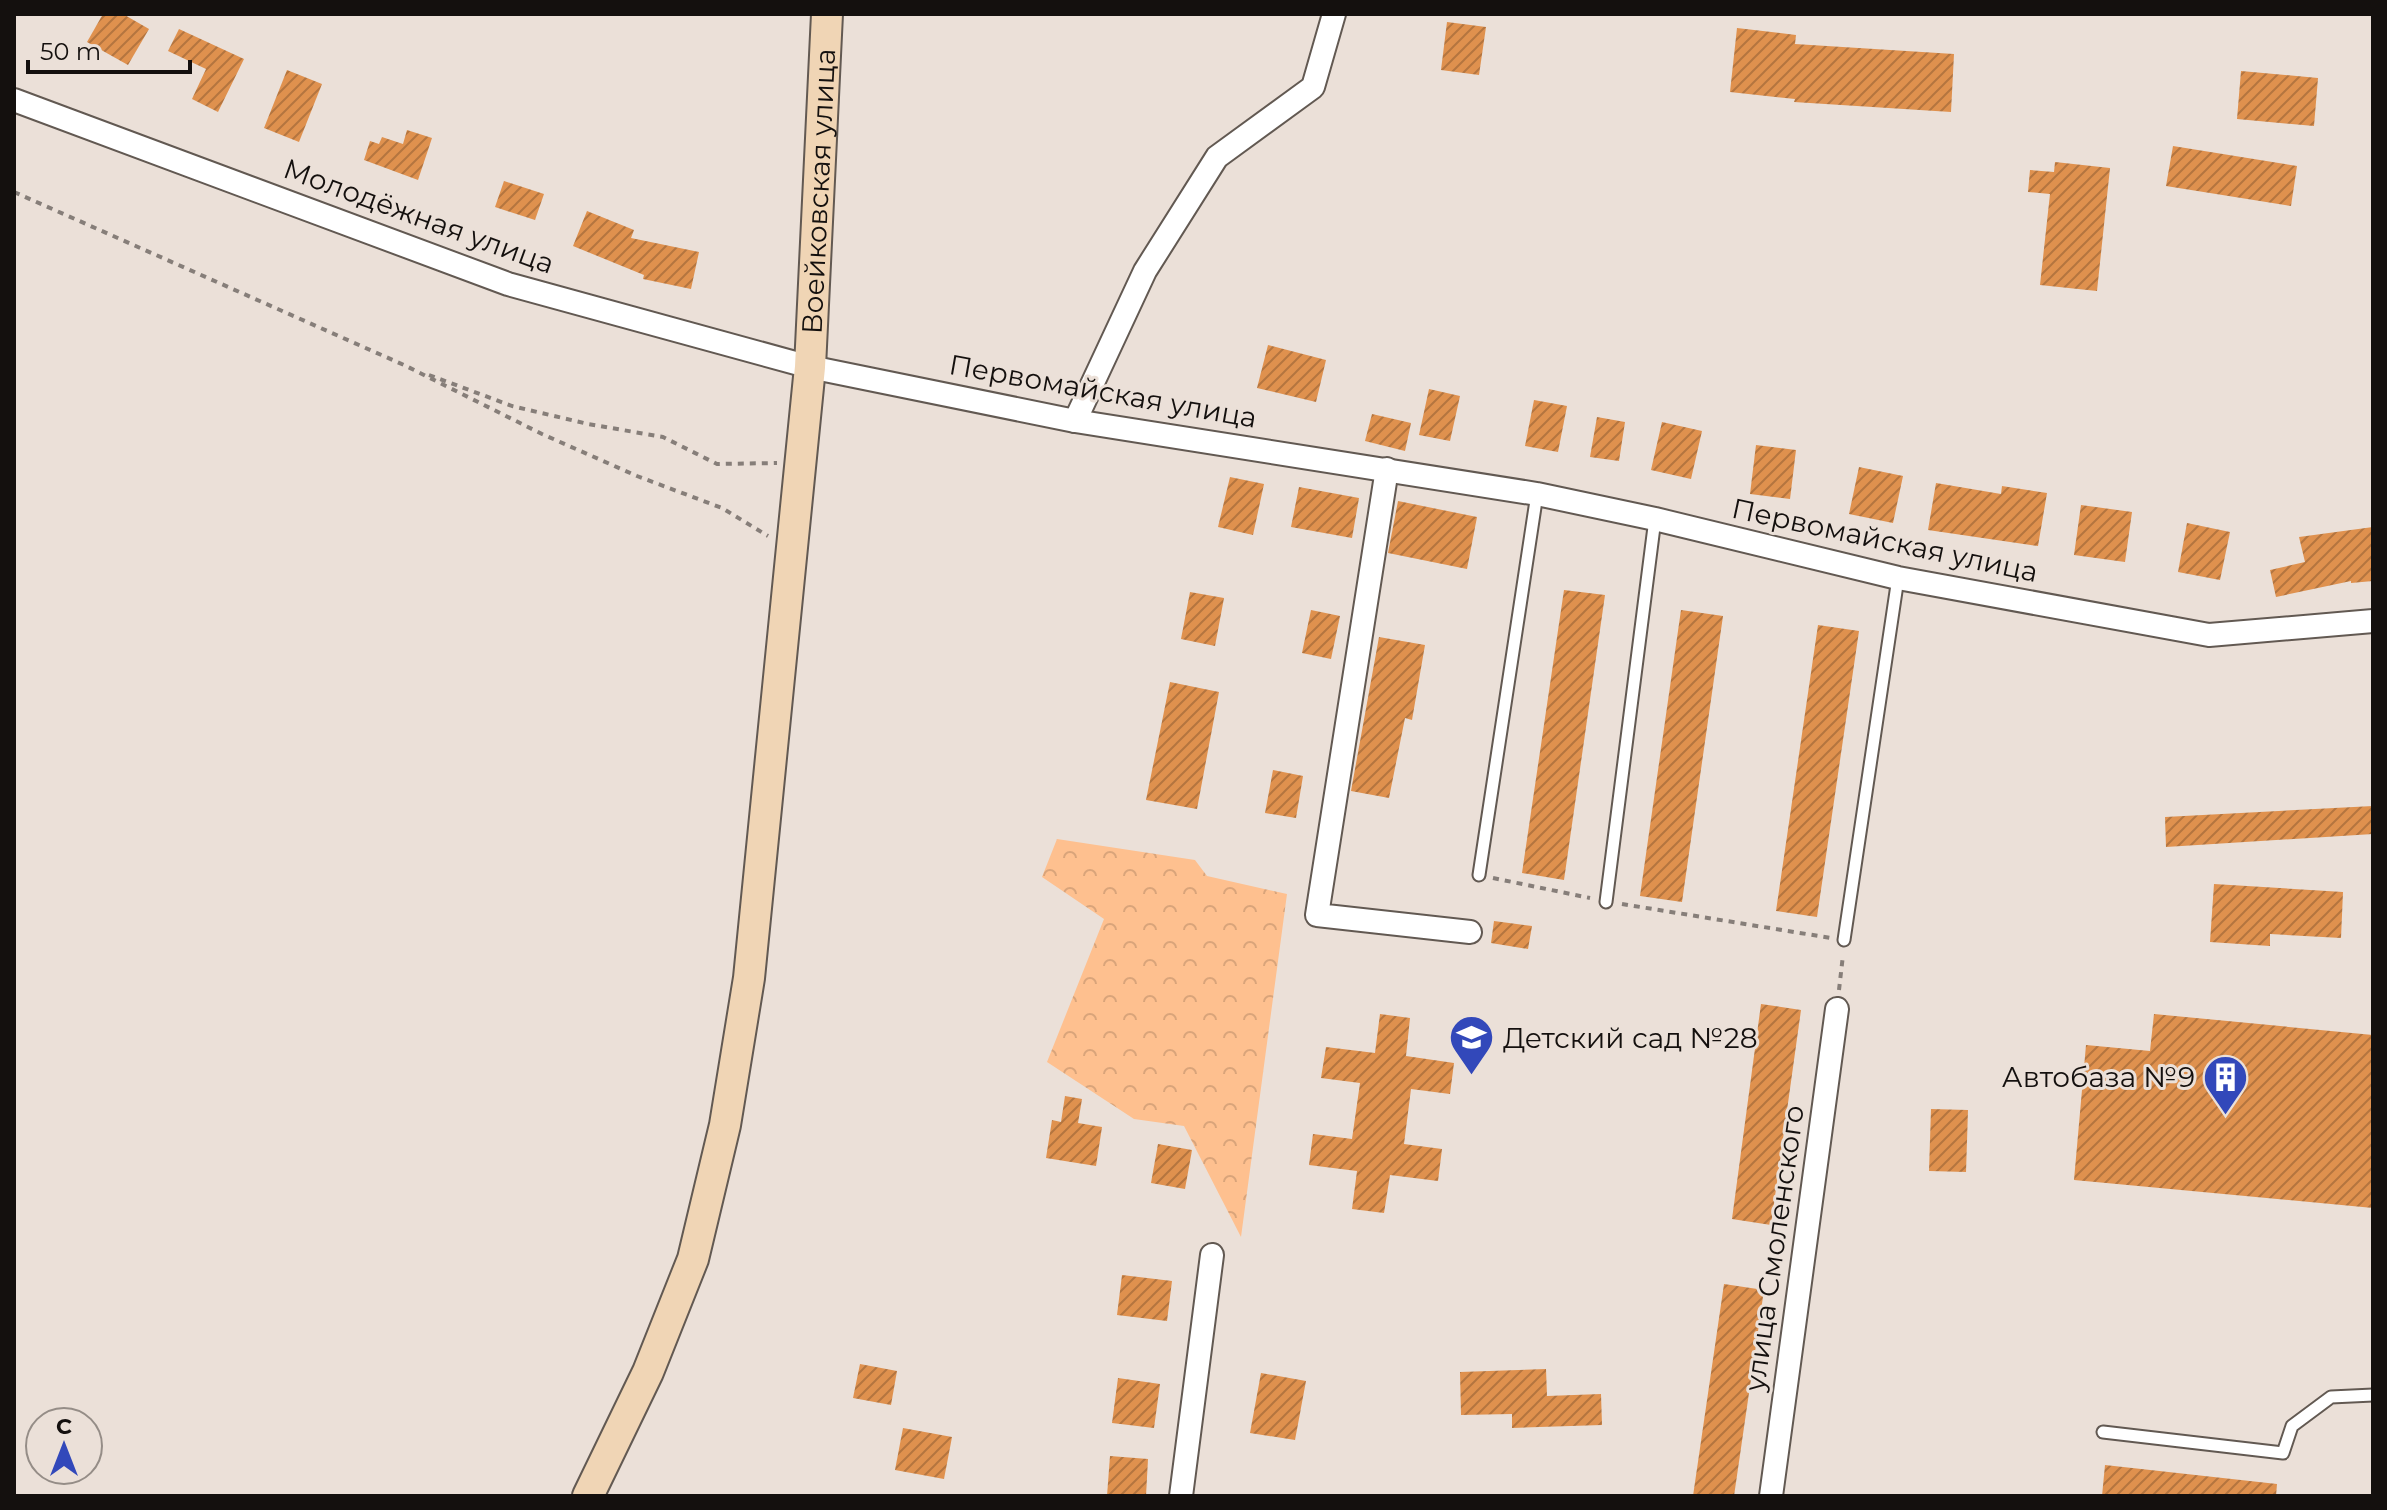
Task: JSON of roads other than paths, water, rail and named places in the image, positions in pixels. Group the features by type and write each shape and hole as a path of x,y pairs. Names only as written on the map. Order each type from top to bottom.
{"main road":[{"name":"Воейковская улица","path":"588,1496 648,1372 693,1259 725,1125 749,978 810,367 827,14"}],"street":[{"path":"1075,421 1145,271 1201,182 1217,157 1313,87 1334,14"},
{"name":"Молодёжная улица","path":"14,100 508,284 810,367"},
{"name":"Первомайская улица","path":"810,367 1075,421 1537,494 1898,578 2209,635 2373,621"},
{"path":"1387,469 1317,915 1470,932"},
{"name":"улица Смоленского","path":"1771,1496 1837,1009"},
{"path":"1181,1496 1212,1255"}],"lane":[{"path":"1479,875 1537,494"},
{"path":"1606,902 1655,519"},
{"path":"1844,940 1898,578"},
{"path":"2103,1432 2283,1453 2292,1426 2331,1397 2373,1395"}],"place":[{"name":"Детский сад №28","path":"1472,1077"},
{"name":"Автобаза №9","path":"2226,1116"}]}
